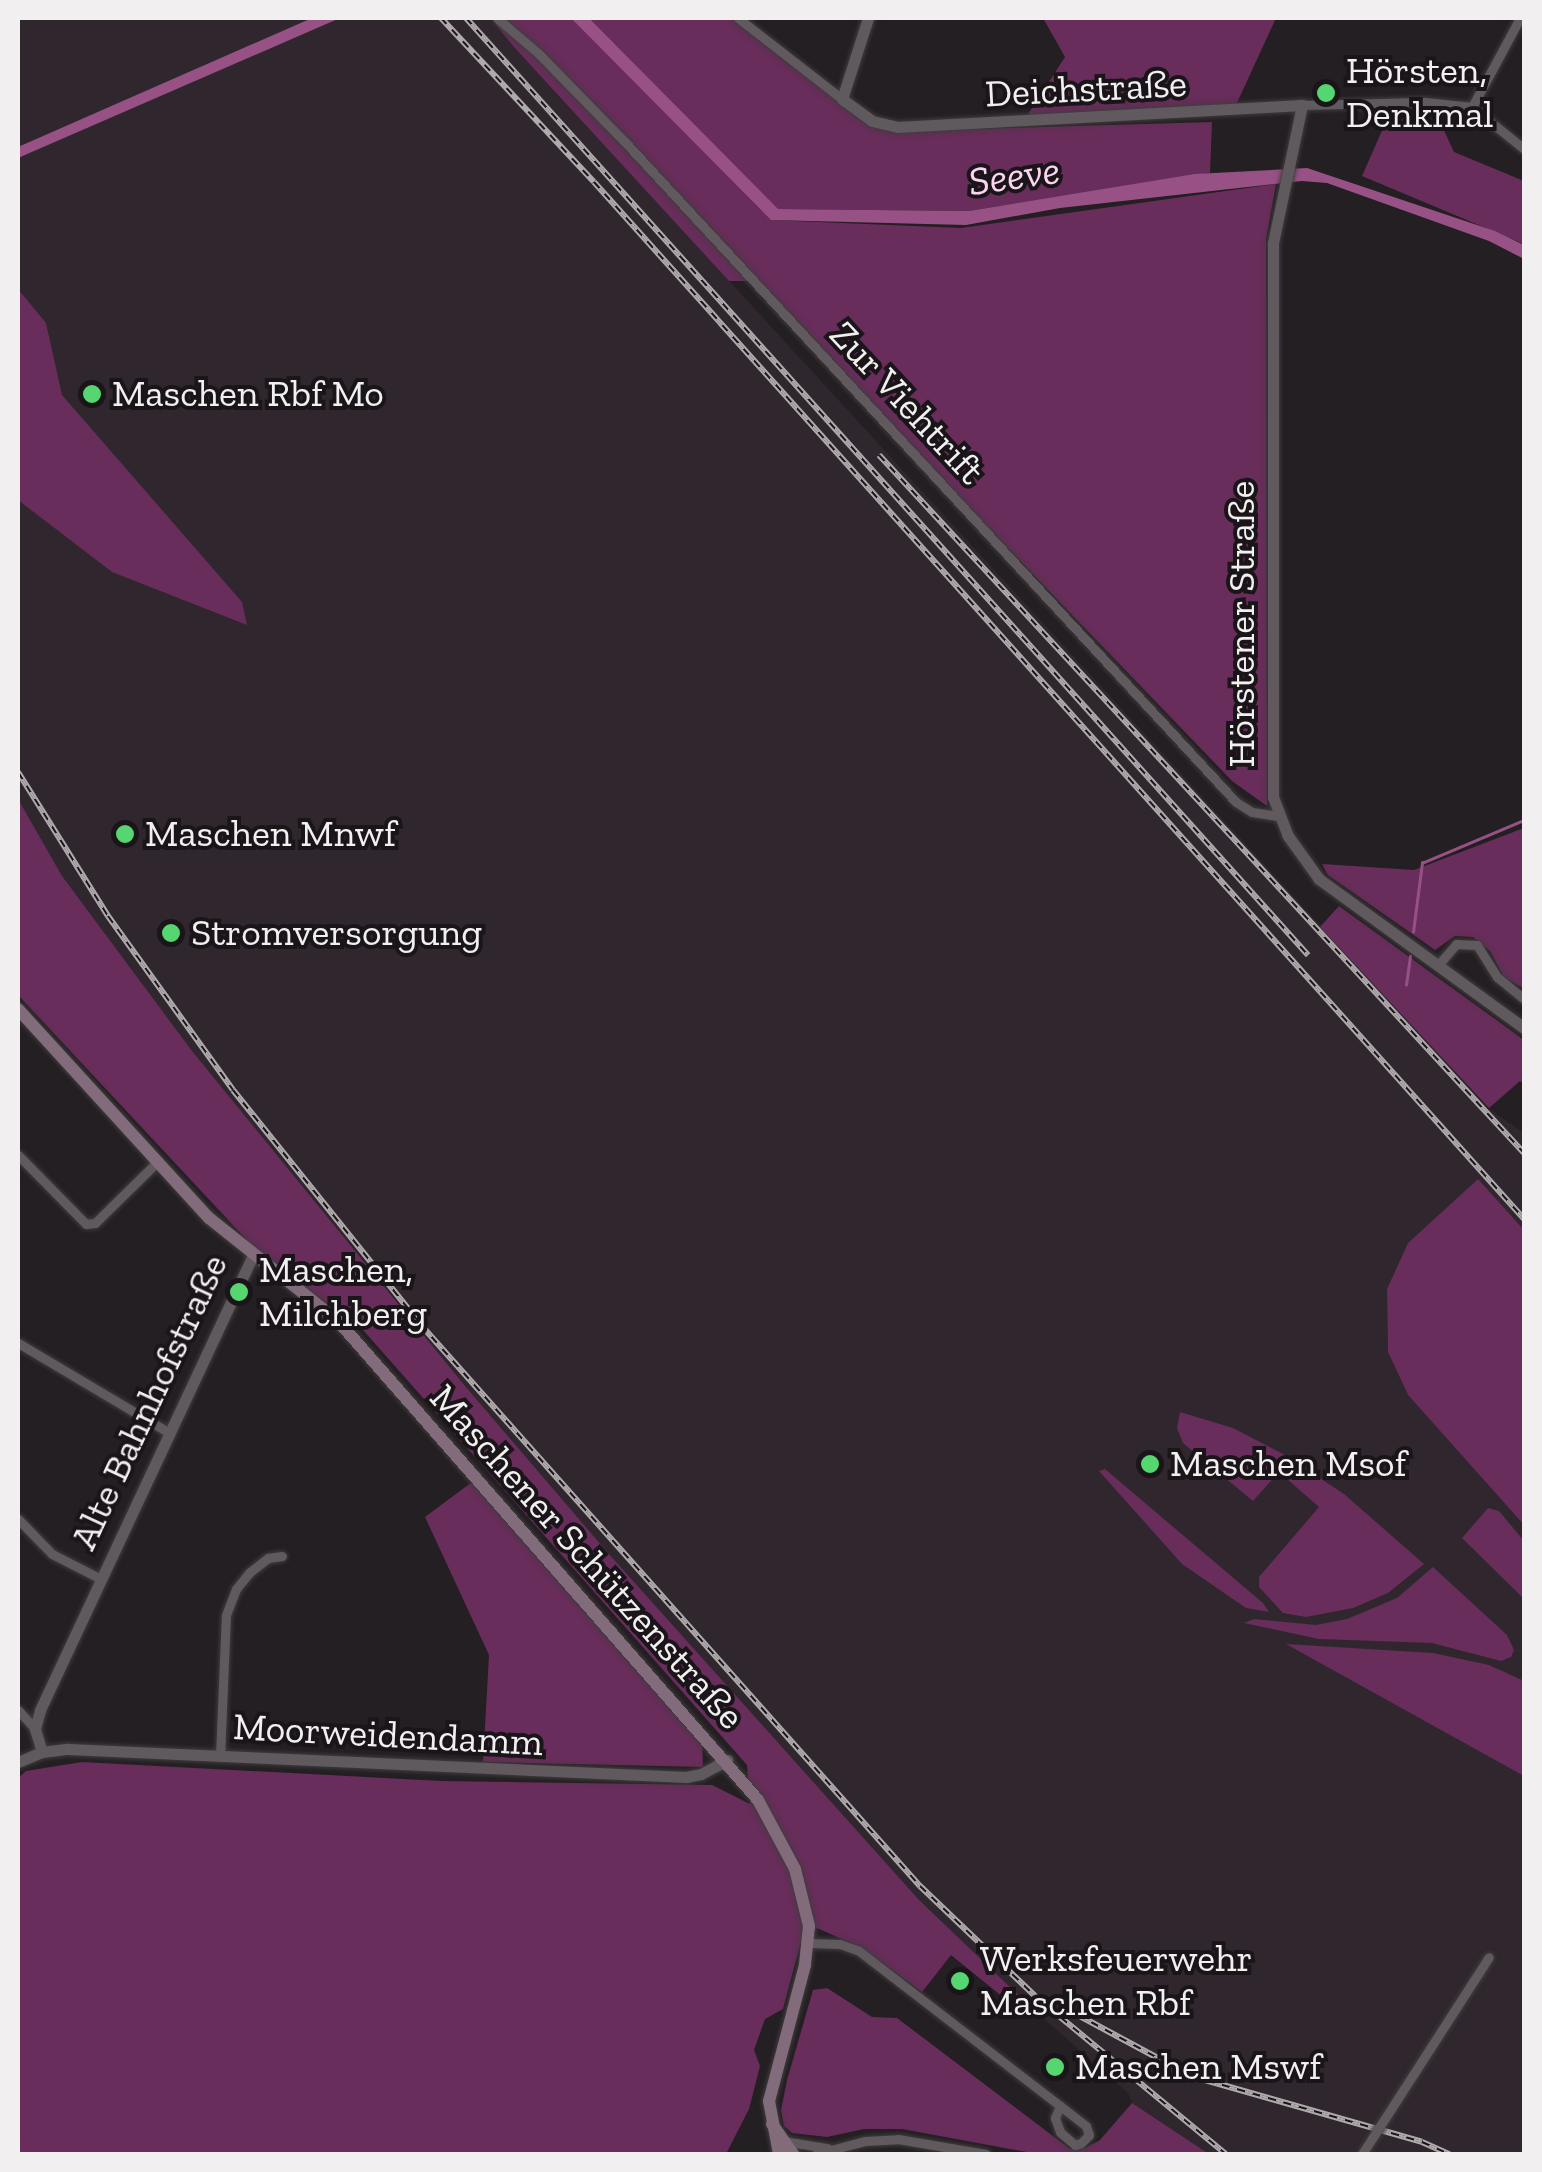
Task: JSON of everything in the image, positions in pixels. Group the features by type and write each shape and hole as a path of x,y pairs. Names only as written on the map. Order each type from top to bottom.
{"main road":[{"name":"Alte Bahnhofstraße","path":"18,1009 210,1218 253,1254"},
{"name":"Maschener Schützenstraße","path":"253,1254 338,1321 727,1760 769,1817 796,1869 807,1908 808,1943 769,2101 770,2122 780,2154"},
{"path":"770,2122 791,2148"}],"street":[{"name":"Zur Viehtrift","path":"497,18 625,142 1236,802 1252,812 1278,816"},
{"path":"509,18 517,35"},
{"name":"Deichstraße","path":"738,18 872,121 896,127 1302,106 1425,102 1472,107"},
{"path":"842,99 868,18"},
{"path":"1520,18 1472,107 1524,149"},
{"name":"Hörstener Straße","path":"1302,106 1273,243 1270,783 1278,816 1300,857 1318,878 1524,1028"},
{"path":"1438,965 1456,944 1477,946 1497,978 1524,999"},
{"path":"18,1155 86,1224 95,1223 158,1162"},
{"name":"Alte Bahnhofstraße","path":"35,1729 100,1579 253,1254"},
{"path":"18,1343 168,1432"},
{"path":"18,1519 52,1554 100,1579"},
{"path":"220,1756 226,1616 236,1589 250,1572 268,1558 282,1556"},
{"path":"18,1710 35,1729 42,1752 18,1762"},
{"name":"Moorweidendamm","path":"42,1752 68,1749 686,1776 701,1774 727,1760"},
{"path":"808,1943 840,1944 859,1951 1060,2106"},
{"path":"1362,2154 1490,1957"},
{"path":"791,2148 831,2148 898,2139 986,2154"},
{"path":"816,2154 831,2148"}],"shaded area":[{"path":"18,18 488,18 1488,1108 1524,1133 1524,1230 1478,1180 1408,1243 1387,1290 1388,1352 1408,1395 1524,1525 1524,2154 1209,2154 1132,2103 1128,2093 1035,2011 1019,2010 951,1955 922,1992 862,1948 818,1928 801,1940 750,1805 747,1765 363,1330 258,1252 18,995"},
{"path":"312,18 340,18 18,158 18,147"},
{"path":"497,18 572,18 771,220 961,228 1276,184 1266,239 1267,806 1232,781 751,281 729,281 514,47 495,24"},
{"path":"571,18 589,18 778,209 969,211 1195,174 1307,168 1495,231 1524,245 1524,259 1489,241 1327,183 1302,181 1060,208 966,225 771,220"},
{"path":"589,18 732,18 855,113 906,131 1212,122 1210,173 969,211 777,209"},
{"path":"1043,18 1276,18 1236,105 1023,122 1065,57"},
{"path":"1388,117 1441,124 1454,152 1524,181 1524,244 1362,176"},
{"path":"18,289 46,323 62,395 242,602 247,625 112,572 18,500"},
{"path":"18,799 62,876 192,1051 465,1386 608,1553 919,1900 1035,2011 1019,2010 951,1955 922,1992 862,1948 817,1928 801,1941 783,2009 765,2019 754,2050 760,2066 749,2109 726,2154 18,2154 18,1778 26,1771 82,1762 441,1781 712,1785 750,1804 747,1765 363,1330 258,1252 18,995"},
{"path":"1524,828 1523,988 1504,977 1490,951 1473,937 1455,936 1435,950 1328,875 1322,864 1414,870"},
{"path":"1339,906 1524,1040 1524,1084 1520,1081 1489,1108 1320,927"},
{"path":"1478,1179 1524,1230 1524,1525 1408,1395 1388,1352 1387,1289 1408,1243"},
{"path":"1180,1412 1233,1428 1285,1455 1344,1494 1424,1564 1388,1593 1353,1608 1306,1617 1283,1613 1259,1587 1259,1577 1319,1507 1279,1472 1253,1501 1183,1443 1177,1428"},
{"path":"1105,1469 1269,1612 1246,1608 1182,1564 1099,1471"},
{"path":"472,1482 702,1737 703,1767 483,1762 489,1655 425,1517"},
{"path":"1488,1508 1499,1511 1524,1541 1524,1599 1462,1538"},
{"path":"1433,1567 1507,1635 1514,1650 1511,1657 1501,1661 1432,1643 1319,1639 1244,1623 1254,1619 1316,1625 1347,1619 1397,1598"},
{"path":"1286,1644 1433,1653 1489,1665 1524,1681 1524,1776"},
{"path":"827,1988 872,2017 897,2018 1070,2149 1085,2148 1100,2140 1132,2103 1209,2154 1037,2154 902,2129 864,2129 827,2137 792,2133 784,2126 781,2110 787,2080 813,1990"}],"waterway":[{"path":"1413,932 1422,863 1524,820"},
{"path":"1406,985 1410,956"}],"railway":[{"path":"441,18 594,182 1524,1219"},
{"path":"466,18 1308,955"},
{"path":"879,455 1524,1153"},
{"path":"18,772 108,916 233,1090 421,1325 920,1886 1036,1997 1226,2154"},
{"path":"1063,2007 1191,2076 1422,2142 1449,2154"}],"place":[{"name":"Hörsten, Denkmal","path":"1326,93"},
{"name":"Maschen Rbf Mo","path":"92,394"},
{"name":"Maschen Mnwf","path":"125,834"},
{"name":"Stromversorgung","path":"171,933"},
{"name":"Maschen, Milchberg","path":"239,1292"},
{"name":"Maschen Msof","path":"1150,1464"},
{"name":"Werksfeuerwehr Maschen Rbf","path":"960,1981"},
{"name":"Maschen Mswf","path":"1055,2067"}],"water label":[{"name":"Seeve","path":"1014,175"}]}
